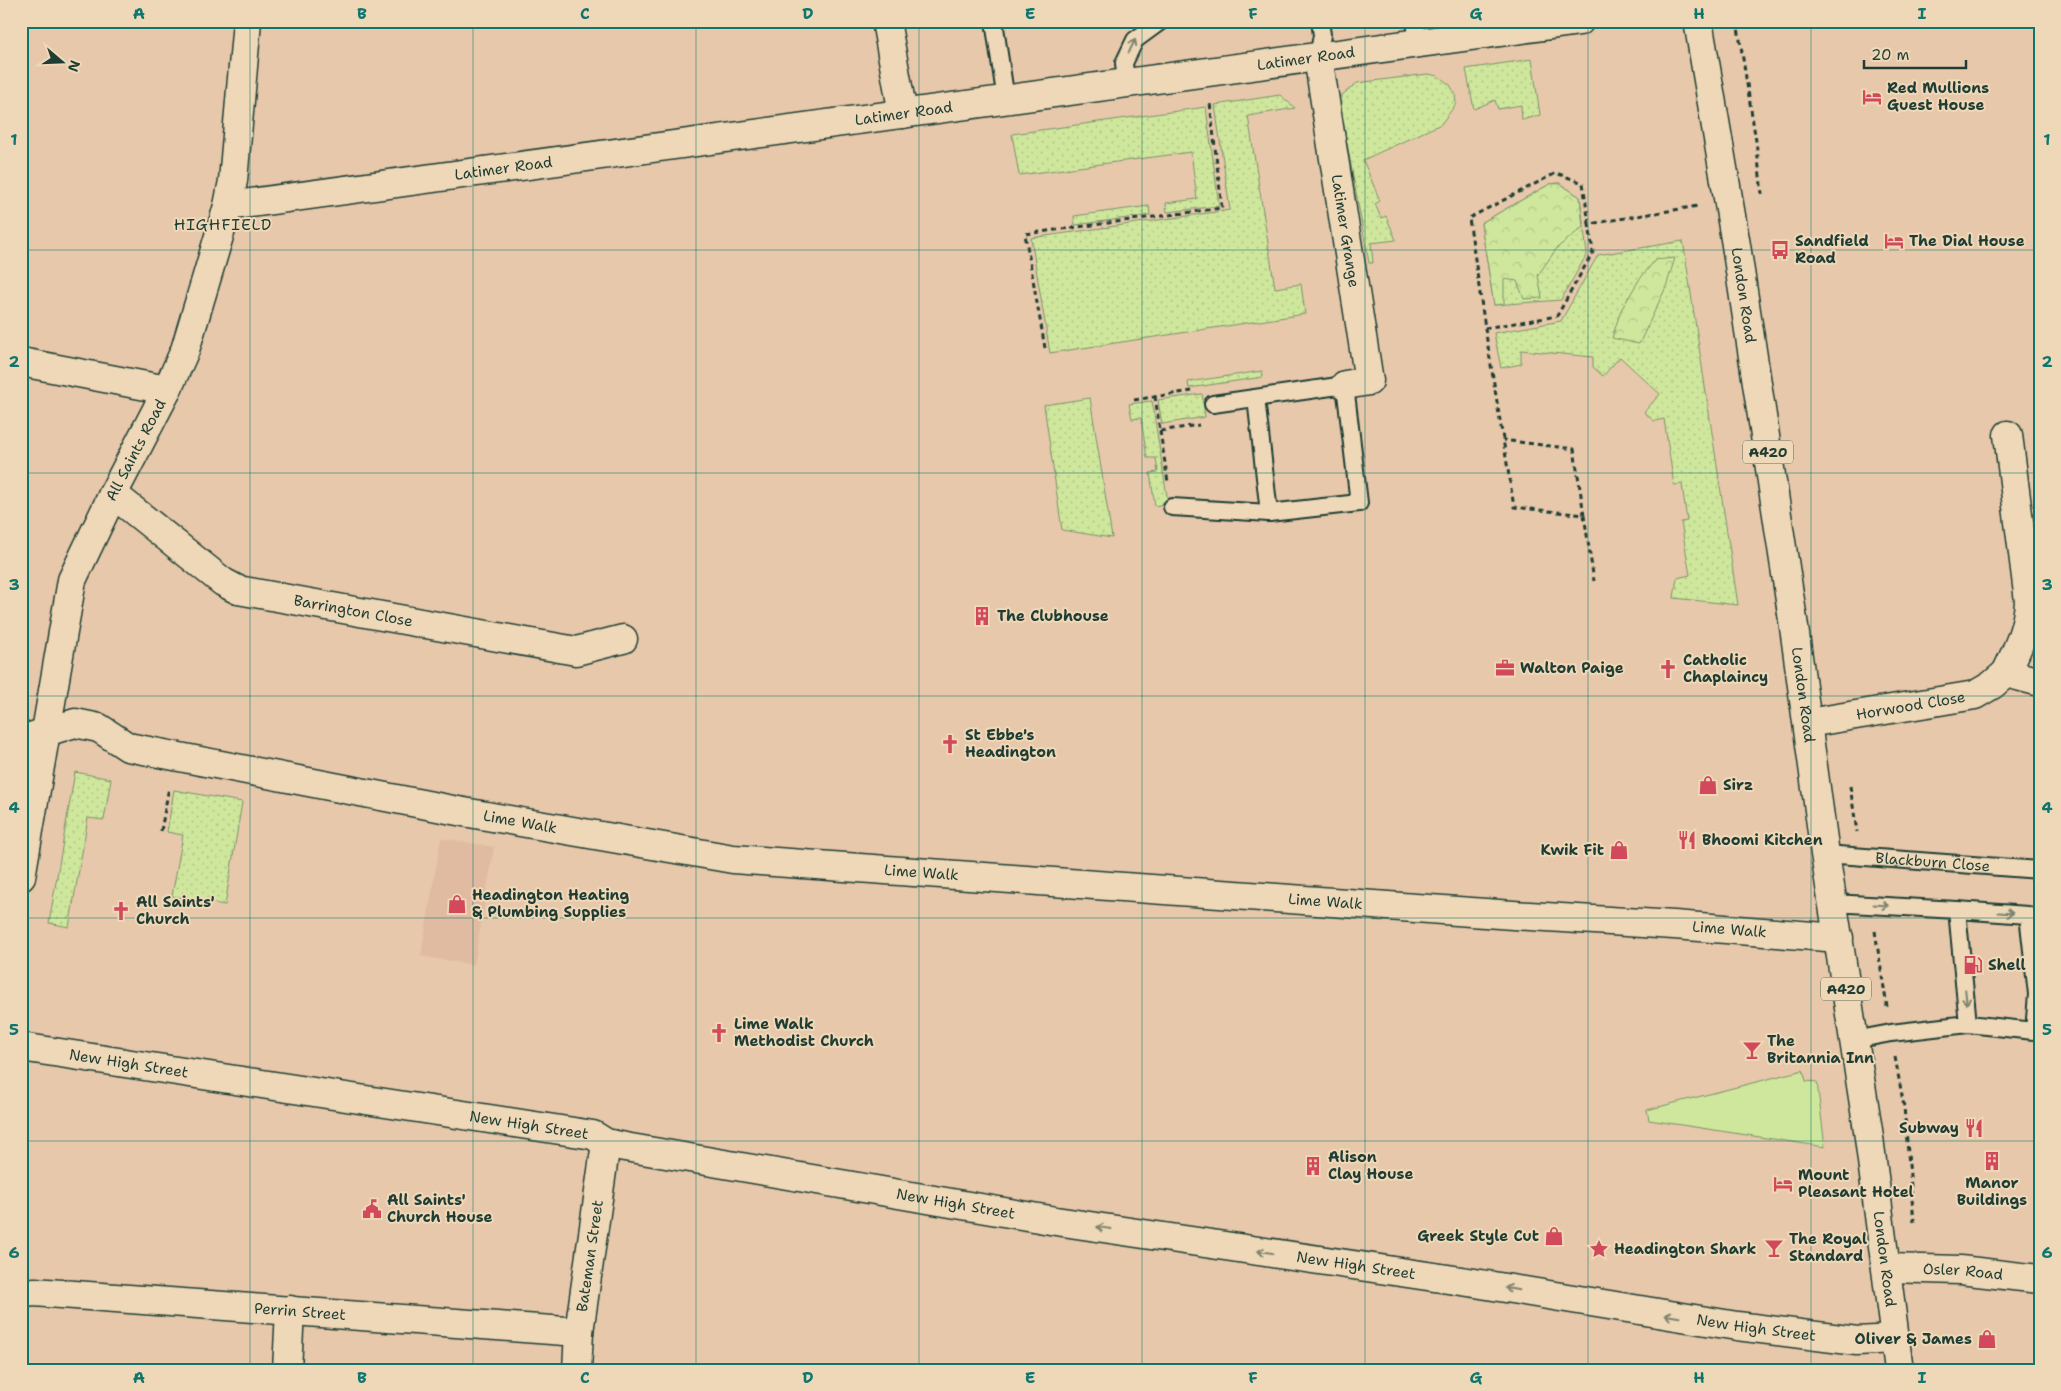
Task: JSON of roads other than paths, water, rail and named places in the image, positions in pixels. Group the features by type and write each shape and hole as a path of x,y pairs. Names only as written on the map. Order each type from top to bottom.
{"street":[{"name":"All Saints Road","path":"21,877 34,734 72,580 185,350 228,206 233,181 247,21"},
{"path":"886,21 903,114"},
{"name":"Latimer Road","path":"228,206 1318,57 1417,32 1580,21"},
{"name":"London Road","path":"1698,21 1728,200 1808,723 1825,854 1887,1268 1899,1370"},
{"name":"Latimer Grange","path":"1318,57 1369,381 1345,385"},
{"path":"21,362 166,390"},
{"name":"Horwood Close","path":"1808,723 1976,695 2006,673 2018,648 2028,617 2029,601 2008,435"},
{"name":"Barrington Close","path":"113,494 222,582 238,590 576,651 623,639"},
{"path":"2006,673 2040,682"},
{"name":"Lime Walk","path":"34,734 75,723 99,728 128,747 458,811 734,859 1839,938"},
{"name":"New High Street","path":"21,1047 593,1135 606,1143 1056,1221 1475,1283 1737,1326 1857,1341 1894,1339"},
{"name":"Bateman Street","path":"577,1370 579,1332 606,1143"},
{"name":"Osler Road","path":"1887,1268 1960,1270 2040,1279"},
{"name":"Perrin Street","path":"21,1294 34,1292 579,1332"},
{"path":"287,1370 290,1310"}],"lane":[{"path":"994,21 1006,100"},
{"path":"1126,83 1124,63 1134,40 1161,21"},
{"path":"1318,57 1322,35 1320,21"},
{"path":"1172,507 1269,513 1359,503 1345,385 1213,404"},
{"path":"1256,398 1269,513"},
{"name":"Blackburn Close","path":"1825,854 2040,870"},
{"path":"1833,903 2028,915 2037,994 2034,1031 1968,1024 1891,1033 1854,1040"},
{"path":"1957,910 1968,1024"}],"place":[{"name":"Red Mullions Guest House","path":"1872,97"},
{"name":"The Dial House","path":"1894,241"},
{"name":"Sandfield Road","path":"1780,250"},
{"name":"The Clubhouse","path":"982,616"},
{"name":"Walton Paige","path":"1505,668"},
{"name":"Catholic Chaplaincy","path":"1668,669"},
{"name":"St Ebbe's Headington","path":"950,744"},
{"name":"Sirz","path":"1708,785"},
{"name":"Bhoomi Kitchen","path":"1687,840"},
{"name":"Kwik Fit","path":"1619,850"},
{"name":"Headington Heating & Plumbing Supplies","path":"457,904"},
{"name":"All Saints' Church","path":"121,911"},
{"name":"Shell","path":"1973,965"},
{"name":"Lime Walk Methodist Church","path":"719,1033"},
{"name":"The Britannia Inn","path":"1752,1050"},
{"name":"Subway","path":"1974,1128"},
{"name":"Manor Buildings","path":"1992,1161"},
{"name":"Alison Clay House","path":"1313,1166"},
{"name":"Mount Pleasant Hotel","path":"1783,1184"},
{"name":"All Saints' Church House","path":"372,1209"},
{"name":"Greek Style Cut","path":"1554,1236"},
{"name":"The Royal Standard","path":"1774,1248"},
{"name":"Headington Shark","path":"1599,1249"},
{"name":"Oliver & James","path":"1987,1339"}],"district":[{"name":"HIGHFIELD","path":"223,224"}]}
